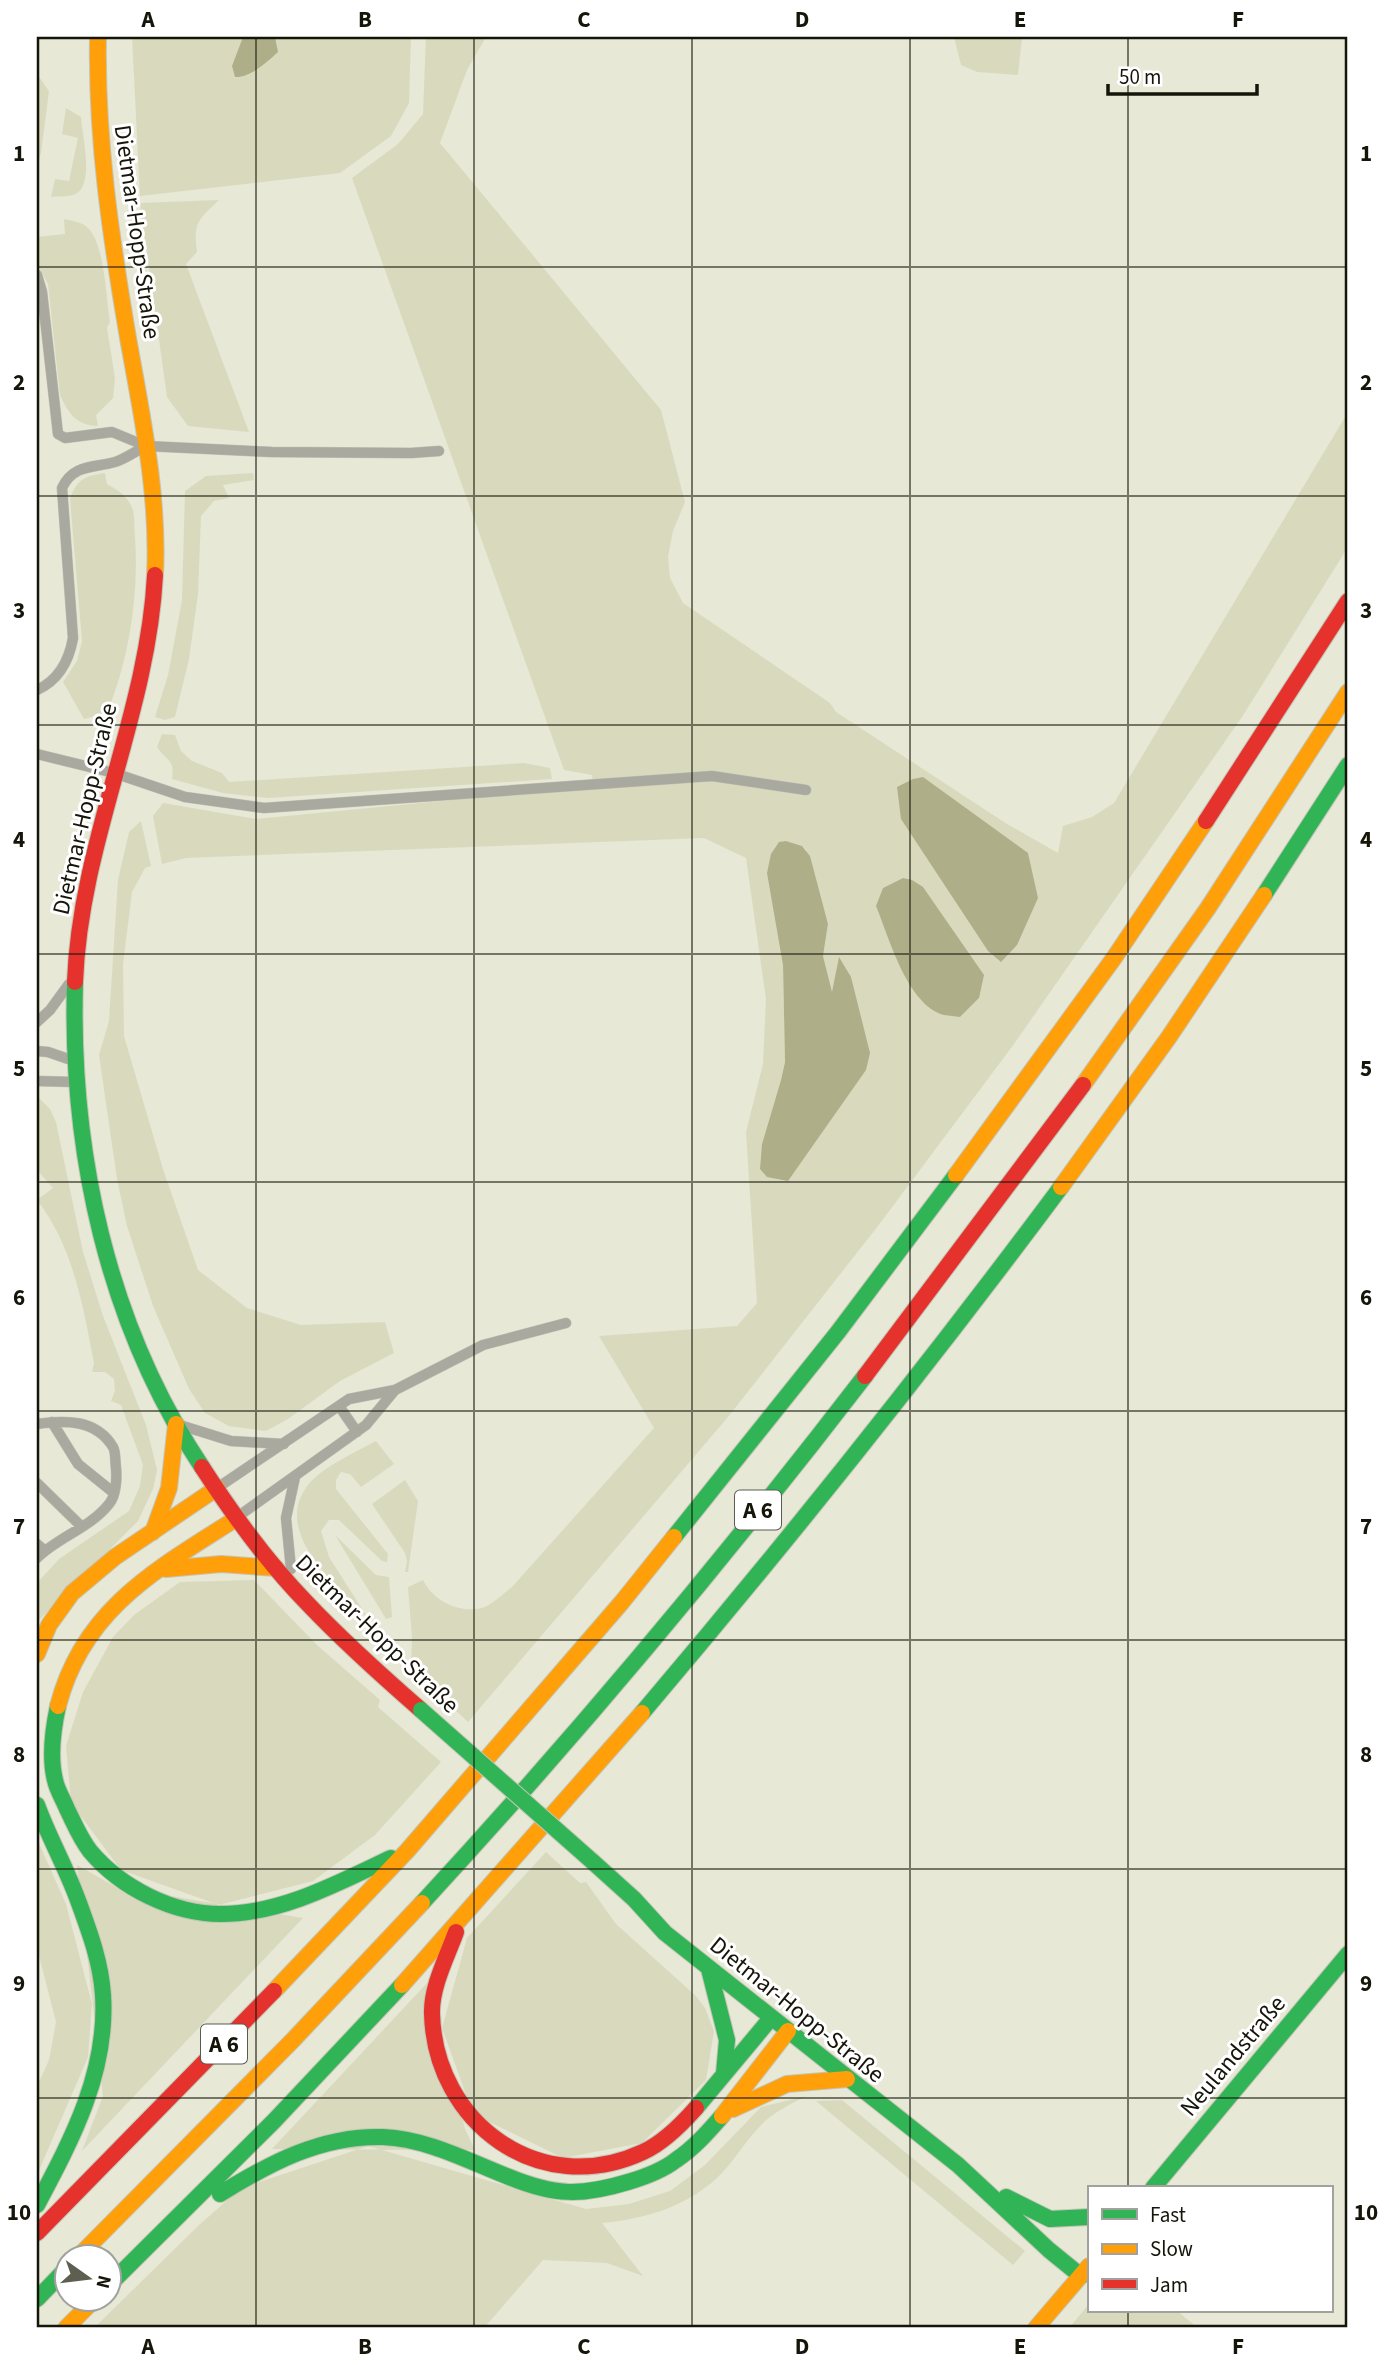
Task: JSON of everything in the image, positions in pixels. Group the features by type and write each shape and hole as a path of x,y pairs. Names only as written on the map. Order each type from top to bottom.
{"main road":[{"name":"Dietmar-Hopp-Straße","path":"97,37 98,116 108,205 146,446 156,557 154,597 141,675 95,846 83,903 75,975 75,1062 85,1161 104,1246 133,1335 176,1424 237,1518 276,1568 358,1654 634,1899 665,1933 846,2079 958,2165 1049,2249 1085,2271"},
{"name":"A 6","path":"37,2233 228,2040 407,1851 622,1602 838,1332 968,1161 1121,947 1218,803 1348,601"},
{"name":"A 6","path":"93,2242 274,2059 489,1829 739,1533 874,1365 1099,1063 1190,934 1348,692"},
{"path":"122,2272 295,2099 459,1922 648,1707 870,1434 1108,1123 1228,948 1348,765"},
{"path":"1228,948 1308,857"},
{"path":"153,1532 169,1488 176,1424"},
{"path":"37,1654 50,1625 72,1593 115,1557 217,1488"},
{"path":"237,1518 123,1597 98,1623 79,1654 62,1692 53,1733 54,1779 76,1827 94,1855 129,1885 185,1909 220,1914 256,1911 287,1904 407,1851"},
{"path":"159,1570 207,1563 276,1568"},
{"path":"37,1805 78,1900 98,1959 104,2010 103,2042 92,2091 75,2133 37,2205"},
{"path":"459,1922 432,2008 436,2055 449,2087 466,2116 495,2141 530,2160 552,2164 600,2165 645,2151 671,2133 694,2111 771,2018"},
{"name":"Neulandstraße","path":"1153,2186 1348,1954"},
{"path":"709,1969 727,2040 724,2073"},
{"path":"172,2223 286,2155 348,2138 385,2137 421,2142 519,2181 559,2191 592,2192 650,2176 678,2159 723,2113 745,2089 788,2031"},
{"path":"723,2113 788,2084 846,2079"},
{"path":"958,2165 1009,2199 1050,2219 1088,2217"},
{"path":"1036,2328 1085,2271"},
{"path":"37,2299 52,2283"},
{"path":"66,2328 82,2312"}],"lane":[{"path":"37,275 42,292 58,434 65,439 112,432 146,446 272,452 439,451"},
{"path":"37,690 63,669 70,656 73,639 62,488 70,475 80,469 116,461 146,446"},
{"path":"37,754 114,773 185,797 264,808 712,776 806,790"},
{"path":"37,1022 50,1010 75,975"},
{"path":"37,1051 75,1062"},
{"path":"37,1081 76,1082"},
{"path":"217,1488 349,1399 395,1390 483,1345 566,1323"},
{"path":"237,1518 366,1425 395,1390"},
{"path":"339,1406 357,1432"},
{"path":"52,1422 78,1464 114,1493"},
{"path":"37,1424 52,1422 93,1426 114,1448 117,1476 113,1500 100,1516 39,1551"},
{"path":"176,1424 231,1441 285,1444"},
{"path":"293,1587 285,1518 295,1477"},
{"path":"37,1483 82,1527"}],"shaded area":[{"path":"132,37 411,37 409,103 391,136 340,173 140,196"},
{"path":"243,37 275,37 278,52 252,72 235,77 232,66"},
{"path":"426,37 486,37 467,70 440,143 661,410 685,502 673,531 668,557 670,578 683,603 830,703 836,712 1007,824 1058,853 1063,826 1092,817 1114,803 1348,412 1348,547 1242,717 1014,1044 878,1226 728,1417 468,1722 411,1669 412,1638 408,1587 423,1580 441,1600 457,1608 476,1609 492,1603 512,1587 654,1428 599,1336 737,1326 757,1303 746,1132 763,1064 766,999 746,858 704,838 186,858 162,864 153,816 163,803 256,819 593,786 592,775 564,770 352,178 398,144 423,114","holes":["786,841 806,850 828,924 823,956 832,995 762,1152 785,1062 783,965","903,878 979,998 960,1017 883,888"]},
{"path":"954,37 1022,37 1018,75 977,72 961,65"},
{"path":"37,74 49,91 39,160 37,160"},
{"path":"66,108 81,117 86,172 84,183 73,195 51,197 55,179 69,181 78,138 62,134"},
{"path":"219,200 199,223 196,234 197,252 186,264 249,432 188,426 167,397 140,203"},
{"path":"64,219 81,223 89,229 98,248 104,273 110,322 107,328 115,378 113,398 96,415 98,426 84,423 74,417 60,395 48,284 37,264 37,237 65,234"},
{"path":"105,473 107,484 126,497 133,510 136,559 134,604 127,649 107,713 84,719 63,682 77,661 82,641 70,499 83,480"},
{"path":"253,473 254,480 223,485 229,498 214,501 201,516 198,594 189,659 175,717 165,720 155,717 168,675 182,600 185,491 206,476"},
{"path":"162,734 175,735 181,751 192,761 222,773 229,782 524,763 550,768 552,779 268,798 223,793 172,779 171,763 157,747"},
{"path":"923,777 1028,853 1038,898 1017,945 1001,962 988,951 901,819 897,787"},
{"path":"141,821 151,866 145,868 132,892 123,964 124,1036 163,1169 198,1270 247,1308 301,1325 385,1322 394,1353 340,1381 288,1419 266,1431 229,1426 205,1413 189,1389 153,1306 127,1226 117,1179 99,1055 109,1021 118,880 129,832"},
{"path":"786,841 802,846 810,856 828,924 823,956 832,992 839,957 851,977 870,1053 866,1070 788,1181 767,1177 760,1169 762,1144 785,1062 783,965 767,873 771,854 779,842"},
{"path":"903,878 923,887 984,975 979,998 960,1017 944,1015 931,1009 910,984 893,951 876,906 883,888"},
{"path":"37,1096 50,1109 56,1122 83,1252 103,1316 146,1425 157,1470 153,1489 138,1521 37,1622 37,1583 59,1559 129,1511 140,1486 143,1465 121,1405 111,1401 115,1391 114,1379 105,1372 92,1372 94,1363 75,1277 60,1237 37,1200 53,1188 37,1170"},
{"path":"376,1441 394,1464 361,1487 350,1474 341,1472 336,1480 336,1489 388,1554 387,1562 382,1561 339,1520 329,1520 321,1531 329,1557 369,1620 313,1558 297,1522 299,1503 314,1478 340,1460"},
{"path":"405,1480 418,1501 408,1572 405,1572 405,1553 372,1504"},
{"path":"335,1535 376,1575 389,1577 392,1617 386,1619"},
{"path":"254,1580 317,1645 380,1700 378,1707 441,1762 375,1835 313,1881 219,1905 121,1870 71,1803 66,1746 83,1692 113,1637 134,1615 180,1582"},
{"path":"37,1839 66,1904 92,2004 88,2057 37,2175 37,2086 49,2060 56,2022 37,1948"},
{"path":"546,1852 580,1883 586,1882 616,1924 696,1996 705,2008 714,2031 706,2080 642,2143 563,2158 473,2114 442,2028 467,1938"},
{"path":"77,1865 116,1887 303,1918 82,2151 103,2096"},
{"path":"428,1982 465,2129 475,2150 272,2149"},
{"path":"806,2096 765,2121 723,2172 690,2198 648,2215 602,2223 643,2276 607,2263 543,2260 484,2328 94,2328 110,2312 122,2312 122,2301 241,2188 368,2146 586,2209 629,2204 670,2191 705,2165 761,2107"},
{"path":"842,2100 1025,2251 1013,2265 816,2101"},
{"path":"1088,2305 1088,2312 1178,2312 1198,2328 1069,2328"}],"traffic: fast":[{"path":"1264,895 1348,765"},
{"path":"75,982 79,1109 101,1234 141,1355 169,1412 202,1467"},
{"path":"674,1537 838,1332 956,1175"},
{"path":"642,1713 856,1453 1061,1187"},
{"path":"422,1903 649,1645 759,1512 865,1376"},
{"path":"58,1706 52,1762 56,1784 67,1809 90,1851 117,1876 149,1896 167,1904 203,1913 243,1913 309,1895 391,1858"},
{"path":"421,1710 593,1862"},
{"path":"37,1805 87,1926 100,1971 103,1995 100,2051 94,2078 75,2130 37,2205"},
{"path":"593,1862 634,1899 665,1933 958,2165 1049,2250 1081,2276"},
{"path":"1155,2186 1348,1954"},
{"path":"709,1969 727,2040 724,2073"},
{"path":"122,2272 274,2121 402,1985"},
{"path":"696,2108 771,2018"},
{"path":"220,2194 297,2153 339,2141 383,2137 432,2146 541,2188 568,2192 596,2190 641,2178 665,2167 695,2145 722,2116"},
{"path":"1006,2197 1050,2219 1088,2217"},
{"path":"37,2299 52,2283"}],"traffic: slow":[{"path":"98,37 102,151 122,301 152,486 155,575"},
{"path":"1083,1085 1208,908 1348,692"},
{"path":"956,1175 1114,958 1206,821"},
{"path":"1061,1187 1169,1037 1264,895"},
{"path":"153,1532 169,1488 176,1424"},
{"path":"37,1654 49,1625 72,1593 115,1557 217,1488"},
{"path":"58,1706 70,1672 86,1642 105,1617 153,1574 237,1518"},
{"path":"274,1991 407,1851 622,1602 674,1537"},
{"path":"166,1569 221,1564 276,1568"},
{"path":"402,1985 642,1713"},
{"path":"93,2242 293,2040 422,1903"},
{"path":"722,2116 788,2031"},
{"path":"733,2109 787,2084 847,2079"},
{"path":"1036,2328 1088,2267"},
{"path":"66,2328 82,2312"}],"traffic: jam":[{"path":"75,982 89,879 140,678 150,627 155,575"},
{"path":"1206,821 1348,601"},
{"path":"865,1376 1083,1085"},
{"path":"202,1467 251,1538 292,1587 349,1645 421,1710"},
{"path":"456,1932 432,2004 438,2053 452,2088 473,2118 500,2142 532,2158 567,2166 604,2164 643,2152 658,2144 696,2108"},
{"path":"37,2233 274,1991"}]}
